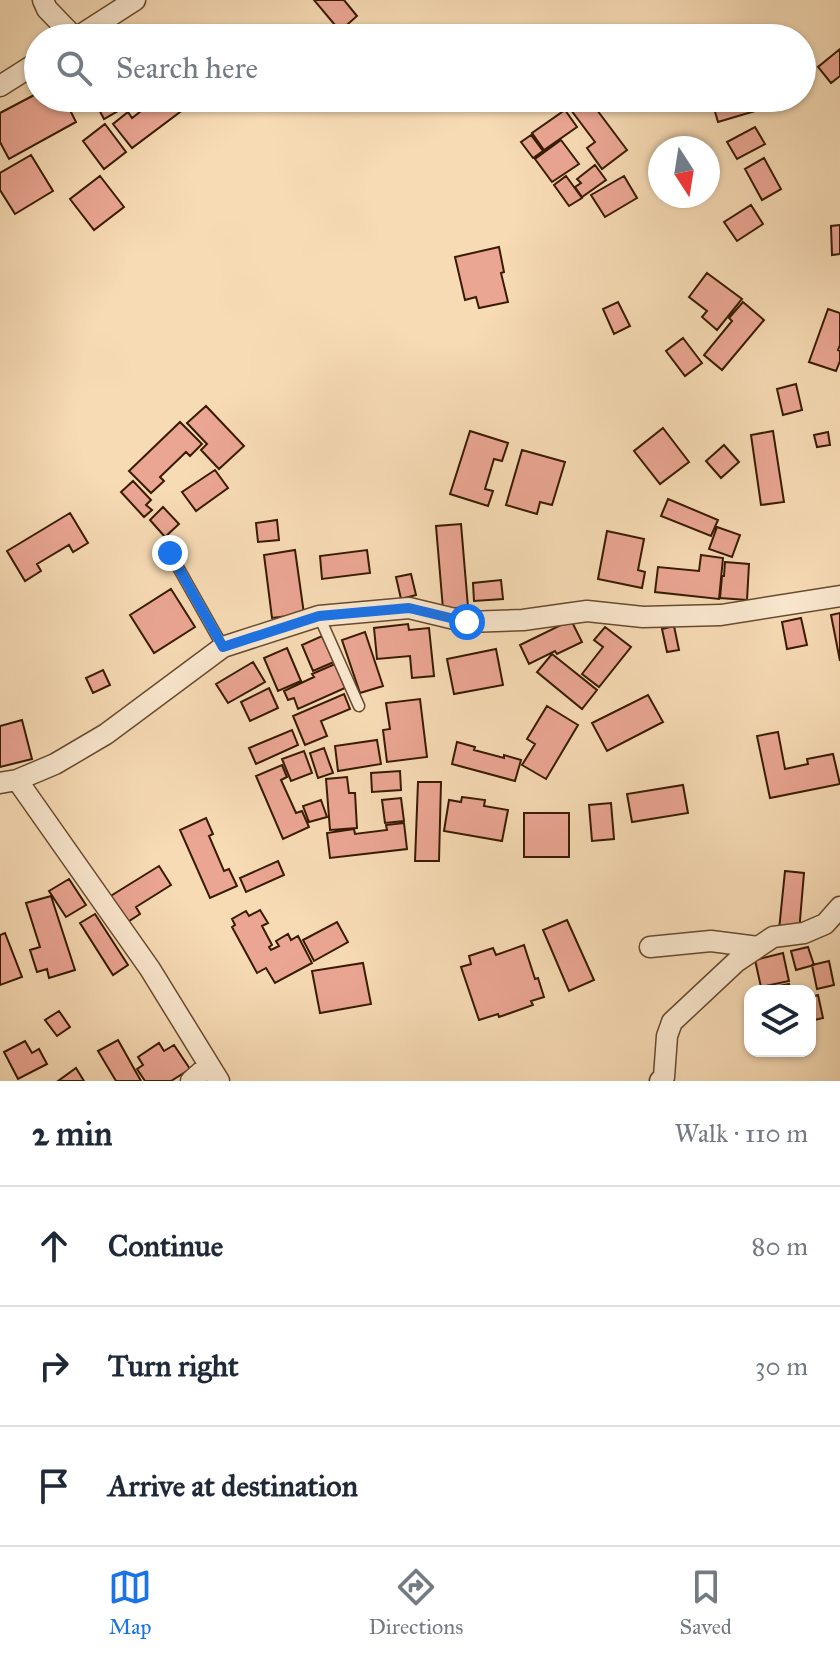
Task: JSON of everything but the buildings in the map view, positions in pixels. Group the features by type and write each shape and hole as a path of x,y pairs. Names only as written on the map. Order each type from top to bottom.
{"street":[{"path":"43,0 61,24"},
{"path":"97,24 135,0"},
{"path":"0,86 24,71"},
{"path":"191,1081 214,1073 150,969 8,782 55,764 106,734 223,647 319,616 409,608 467,622 523,620 587,611 643,617 721,615 840,596"},
{"path":"660,1081 664,1077 667,1036 672,1022 736,962 773,937 804,933 825,924 840,907"},
{"path":"650,947 711,941 758,947"}],"lane":[{"path":"170,553 223,647"},
{"path":"319,616 359,706"}],"route":[{"path":"170,553 223,647 319,616 409,608 467,622"}]}
